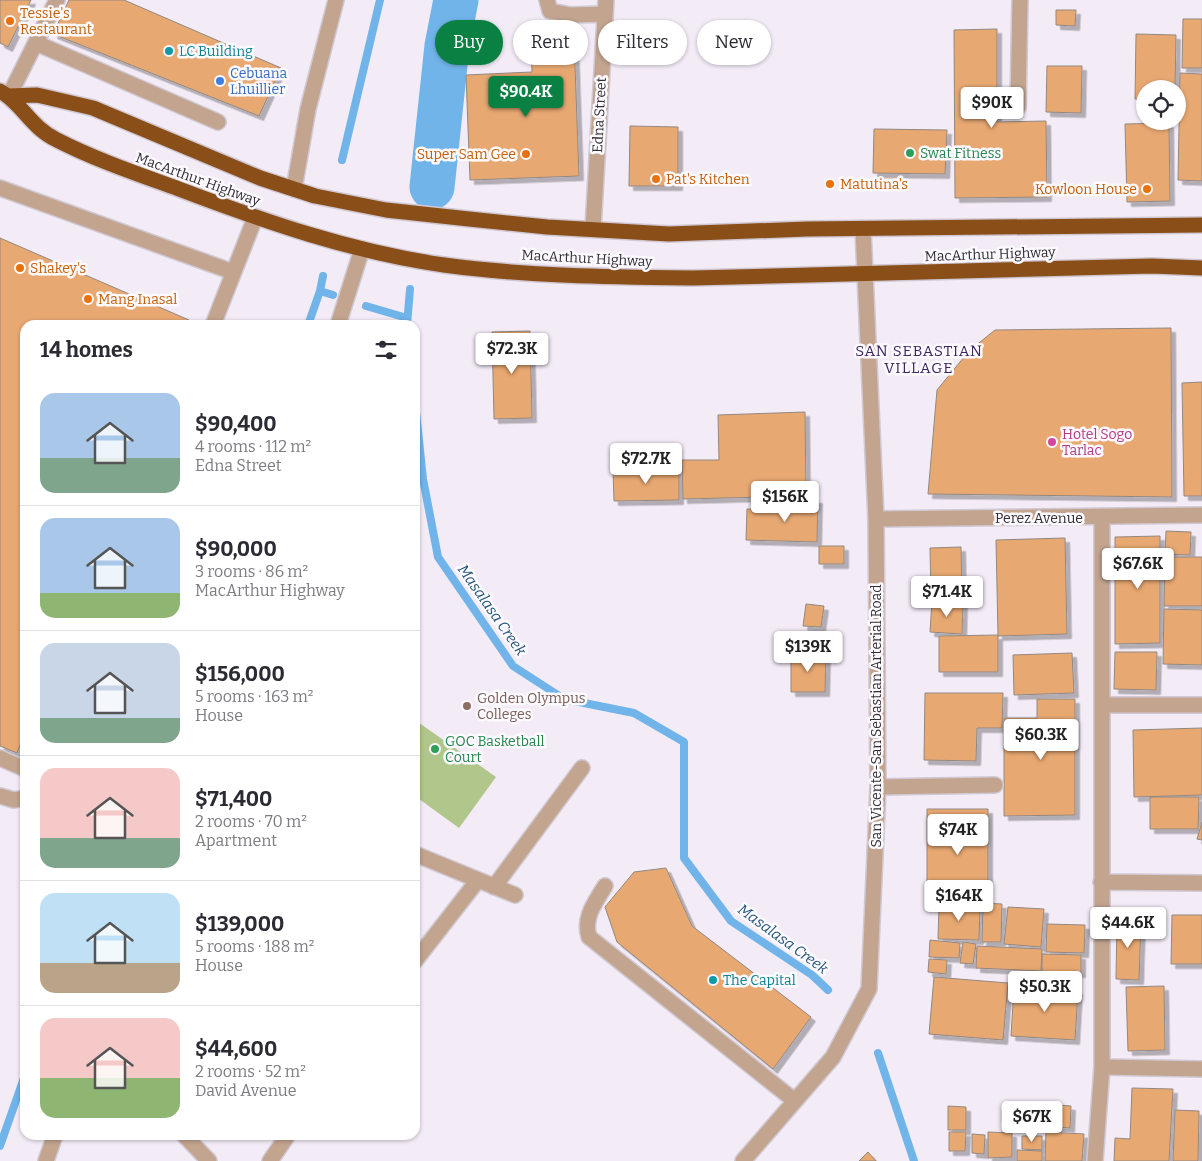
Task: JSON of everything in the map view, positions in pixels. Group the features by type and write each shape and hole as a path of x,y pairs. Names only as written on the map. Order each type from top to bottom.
{"highway":[{"name":"MacArthur Highway","path":"4,94 37,95 93,108 260,178 315,196 386,210 547,227 669,234 807,228 1202,225"},
{"name":"MacArthur Highway","path":"4,94 39,130 56,140 124,168 255,218 362,249 444,265 623,278 1152,266 1202,268"}],"street":[{"path":"4,94 36,43 57,0"},
{"path":"294,189 308,109 336,0"},
{"path":"547,0 550,11 571,16 605,7"},
{"path":"1018,107 1020,0"},
{"name":"Edna Street","path":"593,229 605,7"},
{"path":"36,43 218,122"},
{"path":"0,188 233,272"},
{"path":"215,320 255,218"},
{"name":"San Vicente-San Sebastian Arterial Road","path":"744,1161 833,1057 869,989 878,787 876,519 863,229"},
{"path":"340,320 362,249"},
{"name":"Perez Avenue","path":"876,519 1202,515"},
{"path":"1096,1161 1102,1068 1102,517"},
{"path":"1103,705 1202,705"},
{"path":"0,758 20,766"},
{"path":"494,887 582,768"},
{"path":"878,787 995,785"},
{"path":"0,796 14,800 20,799"},
{"path":"420,856 514,895"},
{"path":"420,955 478,880"},
{"path":"1101,882 1202,883"},
{"path":"606,886 587,916 586,929 589,937 795,1101"},
{"path":"1102,1068 1202,1069"},
{"path":"46,1161 53,1140"},
{"path":"189,1140 209,1161"},
{"path":"270,1161 285,1140"}],"green space":[{"name":"GOC Basketball Court","path":"420,724 496,777 459,828 420,800"}],"building":[{"name":"Tessie's Restaurant","path":"0,0 31,0 8,47 0,43"},
{"name":"LC Building","path":"69,0 124,0 281,68 259,116 53,34"},
{"path":"1056,10 1076,10 1075,26 1056,25"},
{"path":"1183,19 1202,19 1202,68 1182,68"},
{"path":"997,29 997,122 1046,121 1047,197 955,198 954,30"},
{"path":"1136,34 1176,35 1175,80 1136,80 1135,99"},
{"path":"532,65 575,65 579,176 470,180 466,75 532,72"},
{"path":"1047,66 1082,66 1081,113 1046,112"},
{"path":"1180,73 1202,74 1202,181 1178,180 1179,130 1186,130 1186,80 1180,80"},
{"path":"1125,124 1136,124 1136,130 1169,130 1170,201 1127,202"},
{"path":"630,126 678,127 678,186 629,186"},
{"path":"874,129 947,130 945,174 873,173"},
{"path":"0,238 189,320 20,320 20,746 17,753 0,746"},
{"name":"Hotel Sogo Tarlac","path":"1171,328 1172,497 928,494 937,390 969,351 995,330"},
{"path":"530,331 532,418 494,419 492,332"},
{"path":"1202,382 1202,496 1184,496 1182,383"},
{"path":"805,412 806,496 683,499 682,460 719,460 718,415"},
{"path":"679,469 679,500 614,501 613,470"},
{"path":"797,499 818,499 817,542 746,540 747,509 796,511"},
{"path":"1166,531 1191,532 1190,555 1165,554"},
{"path":"1160,536 1160,643 1115,644 1115,537"},
{"path":"1065,538 1067,634 998,636 996,540"},
{"path":"819,546 844,546 844,564 819,564"},
{"path":"961,547 962,597 931,598 930,548"},
{"path":"1165,557 1202,557 1202,606 1164,606"},
{"path":"932,601 963,603 962,634 930,632"},
{"path":"806,604 824,606 821,627 803,626"},
{"path":"1164,609 1202,610 1202,665 1163,664"},
{"path":"998,635 998,672 939,672 939,636"},
{"path":"1115,652 1157,652 1156,690 1114,689"},
{"path":"1072,653 1074,693 1014,695 1013,655"},
{"path":"791,655 826,655 825,692 791,692"},
{"path":"925,693 1003,693 1002,728 977,728 976,761 924,760"},
{"path":"1037,699 1075,699 1075,815 1004,816 1004,718 1037,718"},
{"path":"1202,728 1202,795 1134,797 1133,730"},
{"path":"1150,797 1199,797 1198,829 1150,829"},
{"path":"927,809 988,809 988,902 927,902"},
{"path":"1202,822 1202,840 1197,839"},
{"name":"The Capital","path":"666,868 692,926 811,1017 773,1069 617,942 605,907 634,872"},
{"path":"983,903 1002,904 1001,942 982,942"},
{"path":"939,905 980,906 979,940 938,939"},
{"path":"1008,907 1044,909 1041,947 1004,944"},
{"path":"1172,915 1202,915 1202,964 1171,964"},
{"path":"1117,918 1141,919 1139,980 1116,979"},
{"path":"1047,924 1085,925 1084,953 1046,952"},
{"path":"930,940 960,943 959,958 929,957"},
{"path":"963,942 976,944 973,964 960,963"},
{"path":"977,946 1042,949 1041,971 976,968"},
{"path":"1042,954 1081,955 1081,973 1042,972"},
{"path":"929,959 947,960 946,974 928,972"},
{"path":"1026,974 1076,977 1075,989 1026,985"},
{"path":"934,977 1008,983 1003,1040 929,1034"},
{"path":"1164,986 1165,1050 1128,1051 1126,987"},
{"path":"1014,987 1078,990 1075,1040 1011,1036"},
{"path":"1132,1088 1173,1089 1169,1161 1114,1161 1115,1138 1130,1139"},
{"path":"1044,1104 1071,1106 1070,1128 1043,1126"},
{"path":"948,1106 966,1107 966,1130 948,1130"},
{"path":"1014,1108 1025,1108 1025,1125 1013,1125"},
{"path":"1027,1108 1041,1108 1041,1126 1027,1126"},
{"path":"1002,1110 1012,1110 1012,1122 1002,1122"},
{"path":"1175,1110 1199,1111 1198,1161 1173,1161"},
{"path":"949,1132 966,1132 965,1151 949,1151"},
{"path":"988,1132 1012,1133 1012,1157 988,1158"},
{"path":"1046,1132 1084,1134 1082,1161 1045,1161"},
{"path":"972,1134 985,1135 984,1154 972,1153"},
{"path":"1022,1136 1042,1136 1042,1150 1022,1149"},
{"path":"1017,1150 1042,1151 1042,1161 1017,1161"},
{"path":"868,1152 876,1161 859,1161"}],"waterway":[{"path":"342,160 380,0"},
{"path":"432,187 447,46 456,0"},
{"path":"310,320 323,276"},
{"path":"407,320 410,289"},
{"path":"320,291 333,295"},
{"path":"366,306 407,318"},
{"name":"Masalasa Creek","path":"420,450 423,479 438,557 513,666 564,699 634,713 684,742 684,858 731,921 812,975 828,990"},
{"name":"Masalasa Creek","path":"878,1053 914,1161"},
{"path":"0,1146 20,1089"}],"place":[{"name":"Tessie's Restaurant","path":"10,21"},
{"name":"LC Building","path":"169,51"},
{"name":"Cebuana Lhuillier","path":"220,81"},
{"name":"Swat Fitness","path":"910,153"},
{"name":"Super Sam Gee","path":"526,154"},
{"name":"Pat's Kitchen","path":"656,179"},
{"name":"Matutina's","path":"830,184"},
{"name":"Kowloon House","path":"1147,189"},
{"name":"Shakey's","path":"20,268"},
{"name":"Mang Inasal","path":"88,299"},
{"name":"Hotel Sogo Tarlac","path":"1052,442"},
{"name":"Golden Olympus Colleges","path":"467,706"},
{"name":"GOC Basketball Court","path":"435,749"},
{"name":"The Capital","path":"713,980"}],"district":[{"name":"SAN SEBASTIAN VILLAGE","path":"919,360"}]}
